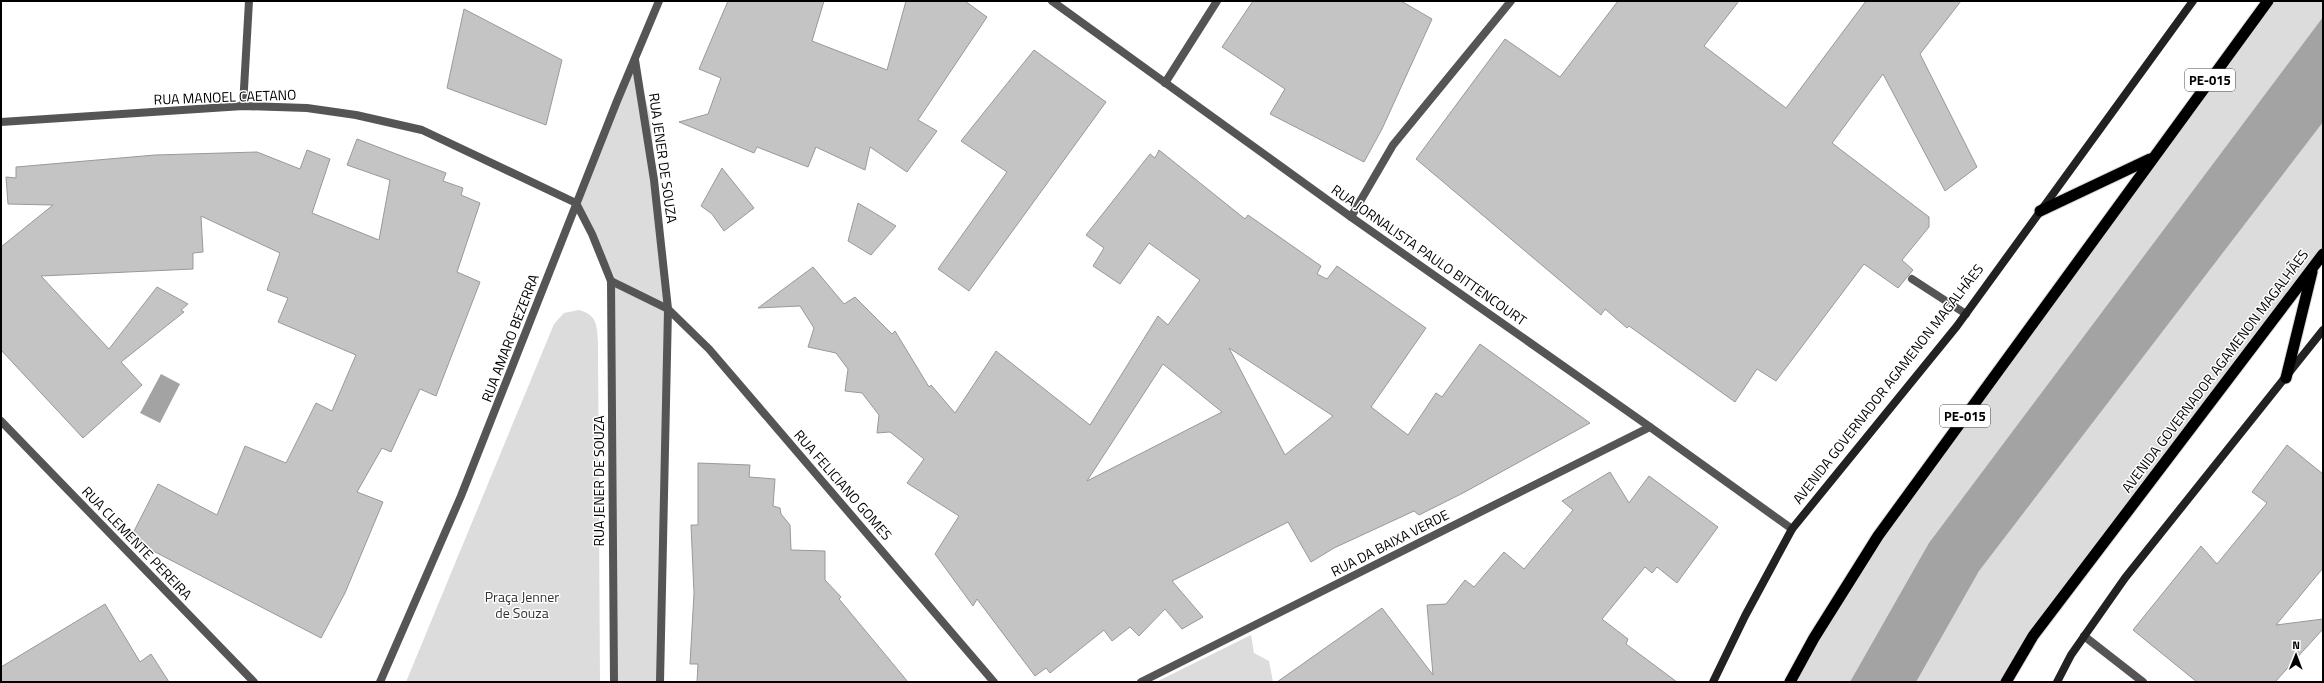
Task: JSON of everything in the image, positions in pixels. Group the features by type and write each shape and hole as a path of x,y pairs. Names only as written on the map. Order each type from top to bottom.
{"highway":[{"name":"PE-015","path":"1790,682 1814,638 1878,536 2152,158 2268,1"},
{"path":"2040,211 2152,158"},
{"name":"AVENIDA GOVERNADOR AGAMENON MAGALHÃES","path":"2006,682 2033,636 2323,254"},
{"path":"2286,378 2313,267"}],"main road":[{"name":"AVENIDA GOVERNADOR AGAMENON MAGALHÃES","path":"1713,682 1745,616 1792,529 1966,314 2193,1"},
{"path":"2057,682 2084,636 2126,578 2323,330"}],"street":[{"path":"244,106 249,1"},
{"name":"RUA AMARO BEZERRA","path":"380,682 461,496 576,203 659,1"},
{"name":"RUA JORNALISTA PAULO BITTENCOURT","path":"1052,1 1351,217 1650,427 1792,529"},
{"path":"1166,83 1217,1"},
{"path":"1351,217 1393,145 1511,1"},
{"name":"RUA JENER DE SOUZA","path":"635,59 654,180 668,309 660,682"},
{"name":"RUA MANOEL CAETANO","path":"1,122 244,106 307,108 356,115 422,130 576,203"},
{"name":"RUA JENER DE SOUZA","path":"576,203 592,234 611,281 614,682"},
{"path":"1912,279 1966,314"},
{"path":"611,281 668,309"},
{"name":"RUA FELICIANO GOMES","path":"668,309 709,349 994,682"},
{"name":"RUA CLEMENTE PEREIRA","path":"1,421 254,682"},
{"name":"RUA DA BAIXA VERDE","path":"1141,682 1650,427"},
{"path":"2084,636 2143,682"}],"green space":[{"path":"2269,1 2323,1 2323,254 2033,636 2006,682 1790,682 1878,536"},
{"path":"635,60 650,116 656,177 664,303 663,524 660,682 614,682 614,276 579,205"},
{"name":"Praça Jenner de Souza","path":"579,310 585,312 593,318 596,326 598,342 600,682 406,682 554,324 564,313"},
{"path":"1251,635 1254,653 1269,661 1273,682 1156,682"}],"shaded area":[{"path":"2323,17 2323,122 1979,571 1916,682 1850,682 1929,543"},
{"path":"161,374 180,384 160,423 140,413"}],"building":[{"path":"728,1 824,1 812,41 887,70 906,1 965,1 987,17 918,120 937,131 907,172 870,147 865,170 816,147 808,167 757,147 754,153 679,122 708,114 721,78 699,69"},
{"path":"1253,1 1401,1 1432,19 1382,129 1364,162 1270,114 1285,89 1222,47"},
{"path":"1618,1 1739,1 1704,46 1786,108 1866,1 1961,1 1920,54 1977,167 1945,191 1883,74 1832,143 1929,217 1929,227 1902,260 1913,270 1898,288 1864,264 1776,381 1757,369 1735,402 1629,326 1627,328 1605,309 1601,315 1416,159 1505,39 1560,77"},
{"path":"464,9 562,60 546,125 447,88"},
{"path":"1034,50 1106,102 969,291 938,269 1007,172 961,141"},
{"path":"357,139 446,173 443,181 463,188 461,195 480,203 457,272 480,282 436,396 420,389 391,452 382,448 357,492 383,502 345,593 321,638 130,539 158,484 217,515 245,446 286,463 316,403 332,411 356,355 278,322 288,298 267,290 280,253 201,216 203,252 193,253 193,269 41,276 109,349 157,287 188,304 181,310 184,312 121,362 142,385 83,438 1,350 1,247 53,205 8,204 6,177 16,178 16,167 155,155 257,152 300,169 307,150 330,159 312,213 379,240 390,180 347,165"},
{"path":"1159,150 1245,219 1248,215 1321,266 1317,274 1327,279 1337,266 1426,328 1371,407 1408,435 1436,393 1442,397 1480,344 1590,423 1463,493 1419,515 1414,511 1334,548 1311,562 1288,522 1172,581 1203,617 1182,629 1165,609 1139,636 1130,627 1112,641 1104,630 1050,673 1046,668 1035,676 977,599 973,606 935,554 959,516 907,483 924,459 890,432 877,433 879,415 862,393 845,391 848,369 836,353 808,347 814,328 800,306 758,308 813,267 844,304 855,297 892,334 895,331 929,387 931,385 955,413 996,351 1090,425 1158,316 1168,325 1200,280 1149,243 1120,284 1093,266 1104,248 1086,235 1150,154 1155,158","holes":["1229,348 1333,416 1285,455","1163,364 1222,412 1087,481"]},
{"path":"722,168 754,208 724,231 712,214 701,206"},
{"path":"858,203 896,226 871,255 848,241"},
{"path":"2287,445 2323,474 2323,568 2276,625 2323,619 2323,629 2275,682 2197,682 2133,630 2201,546 2217,564 2267,503 2252,492"},
{"path":"698,463 750,465 749,477 775,479 773,506 780,508 781,514 790,525 791,550 825,551 825,580 841,597 839,599 908,682 697,682 698,664 690,664 694,593 691,525 698,525"},
{"path":"1610,472 1629,503 1649,476 1718,527 1677,583 1657,567 1652,573 1645,567 1602,619 1628,639 1626,644 1677,682 1277,682 1382,608 1433,675 1427,605 1446,604 1465,580 1474,587 1504,552 1524,569 1573,510 1562,501"},
{"path":"105,604 140,662 151,654 169,682 1,682 1,667"}]}
